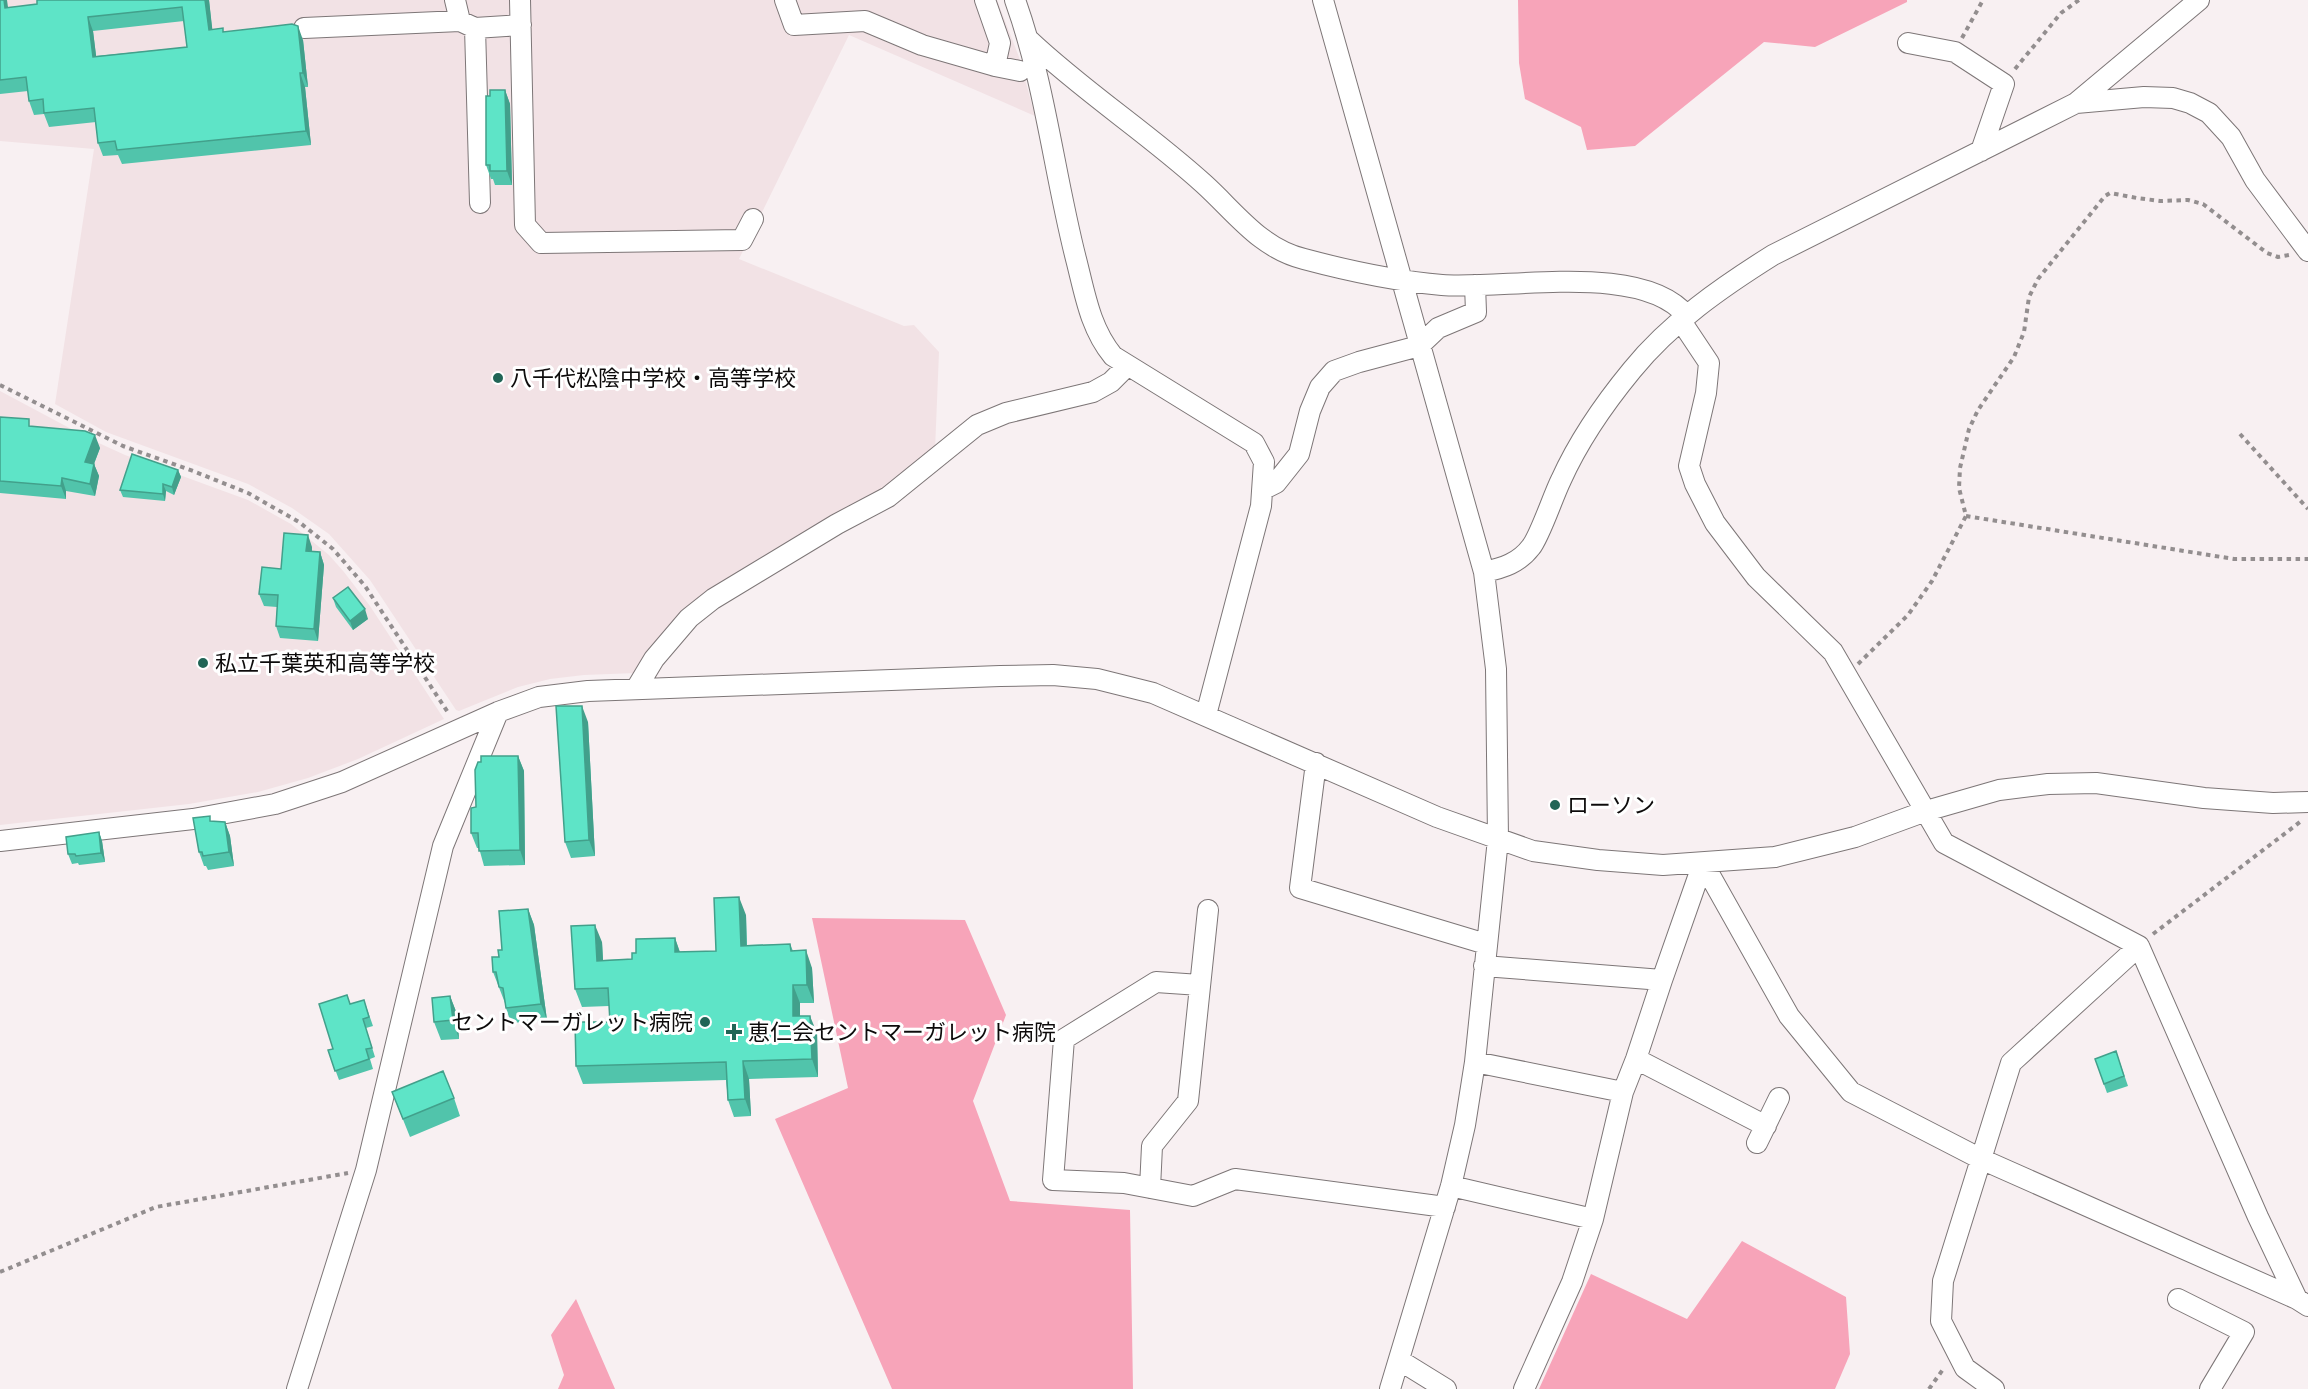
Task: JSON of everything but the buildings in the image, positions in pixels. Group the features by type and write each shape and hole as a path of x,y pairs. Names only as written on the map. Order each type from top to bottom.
{"street":[{"path":"456,0 468,25 480,203"},
{"path":"520,0 525,225 541,243 742,240 753,219"},
{"path":"785,0 794,25 865,21 922,45 994,66 1020,71"},
{"path":"985,0 1000,43 994,66"},
{"path":"1015,0 1029,40 1069,231 1094,327 1113,356 1254,443 1264,462 1264,489 1261,506 1206,715"},
{"path":"1323,0 1484,572 1496,669 1498,839 1475,1062 1465,1125 1445,1207 1390,1389"},
{"path":"1484,572 1504,568 1516,562 1533,546 1554,495 1583,437 1633,369 1659,339 1730,282 1773,255 2076,103 2199,0"},
{"path":"304,28 521,25"},
{"path":"1029,40 1062,71 1204,184 1240,221 1269,245 1301,259 1401,280 1475,285 1587,281 1648,290 1680,307 1684,319 1709,363 1706,393 1689,466 1695,484 1715,523 1756,577 1833,652 1944,843 2139,946 2258,1217 2303,1303"},
{"path":"1908,43 1955,52 2004,84 1981,151"},
{"path":"2076,103 2144,97 2173,98 2190,103 2209,113 2232,137 2255,180 2306,248"},
{"path":"1264,489 1276,483 1299,454 1310,411 1320,387 1334,371 1419,346 1438,328 1476,312 1475,285"},
{"path":"636,689 661,651 689,618 713,599 837,524 888,497 977,425 1006,413 1093,392 1111,382 1128,366"},
{"path":"0,841 193,819 275,804 342,782 498,712 539,697 588,691 1053,675 1097,679 1153,693 1437,817 1533,850 1598,860 1663,865 1775,856 1855,837 1999,790 2048,784 2096,783 2204,798 2272,803 2308,802"},
{"path":"297,1389 366,1170 443,846 498,712"},
{"path":"1316,763 1300,888 1486,944"},
{"path":"1524,1389 1572,1282 1593,1219 1623,1092 1703,863"},
{"path":"1703,863 1789,1016 1851,1092 1981,1159 2303,1303"},
{"path":"1150,1188 1152,1146 1188,1101 1208,910"},
{"path":"1994,1389 1965,1368 1941,1321 1943,1281 2012,1063 2139,946"},
{"path":"1484,966 1662,980"},
{"path":"1200,985 1156,982 1064,1039 1053,1180 1124,1183 1192,1196 1235,1179 1445,1207"},
{"path":"1636,1059 1761,1135 1779,1098"},
{"path":"1475,1062 1623,1092"},
{"path":"1450,1186 1593,1219"},
{"path":"2178,1299 2244,1332 2210,1389"},
{"path":"1399,1360 1446,1389"}],"path":[{"path":"1955,52 1983,0"},
{"path":"2004,84 2061,12 2079,0"},
{"path":"1847,675 1908,615 1932,582 1966,516 1959,488 1969,429 1978,410 2014,357 2024,332 2029,297 2038,279 2105,196 2110,193 2160,201 2188,200 2203,204 2267,253 2278,256 2289,255 2306,248"},
{"path":"0,385 123,446 248,493 299,522 333,549 365,586 460,729"},
{"path":"2240,434 2308,510"},
{"path":"1966,516 2234,559 2308,559"},
{"path":"2139,946 2308,815"},
{"path":"0,1272 156,1207 366,1170"}],"shaded area":[{"name":"八千代松陰中学校・高等学校","path":"0,0 997,0 1019,57 1035,116 849,35 739,259 904,326 914,325 939,352 935,450 885,491 707,595 637,673 550,679 518,687 459,711 456,710 370,580 329,534 292,508 248,484 106,432 55,404 94,149 0,141"},
{"path":"1518,0 1907,0 1907,2 1815,47 1764,42 1635,146 1587,150 1581,127 1525,99 1519,63"},
{"name":"私立千葉英和高等学校","path":"0,391 125,455 248,500 291,524 329,555 344,572 370,606 444,719 358,759 308,778 258,792 189,804 0,825"},
{"path":"812,918 965,920 1006,1015 973,1101 1010,1201 1130,1210 1133,1389 892,1389 775,1119 848,1088"},
{"path":"1742,1241 1846,1297 1850,1354 1835,1389 1539,1389 1591,1274 1687,1319"},
{"path":"576,1299 615,1389 558,1389 564,1375 551,1335"}],"place":[{"name":"八千代松陰中学校・高等学校","path":"498,378"},
{"name":"私立千葉英和高等学校","path":"203,663"},
{"name":"ローソン","path":"1555,805"},
{"name":"セントマーガレット病院","path":"705,1022"},
{"name":"恵仁会セントマーガレット病院","path":"734,1032"}]}
